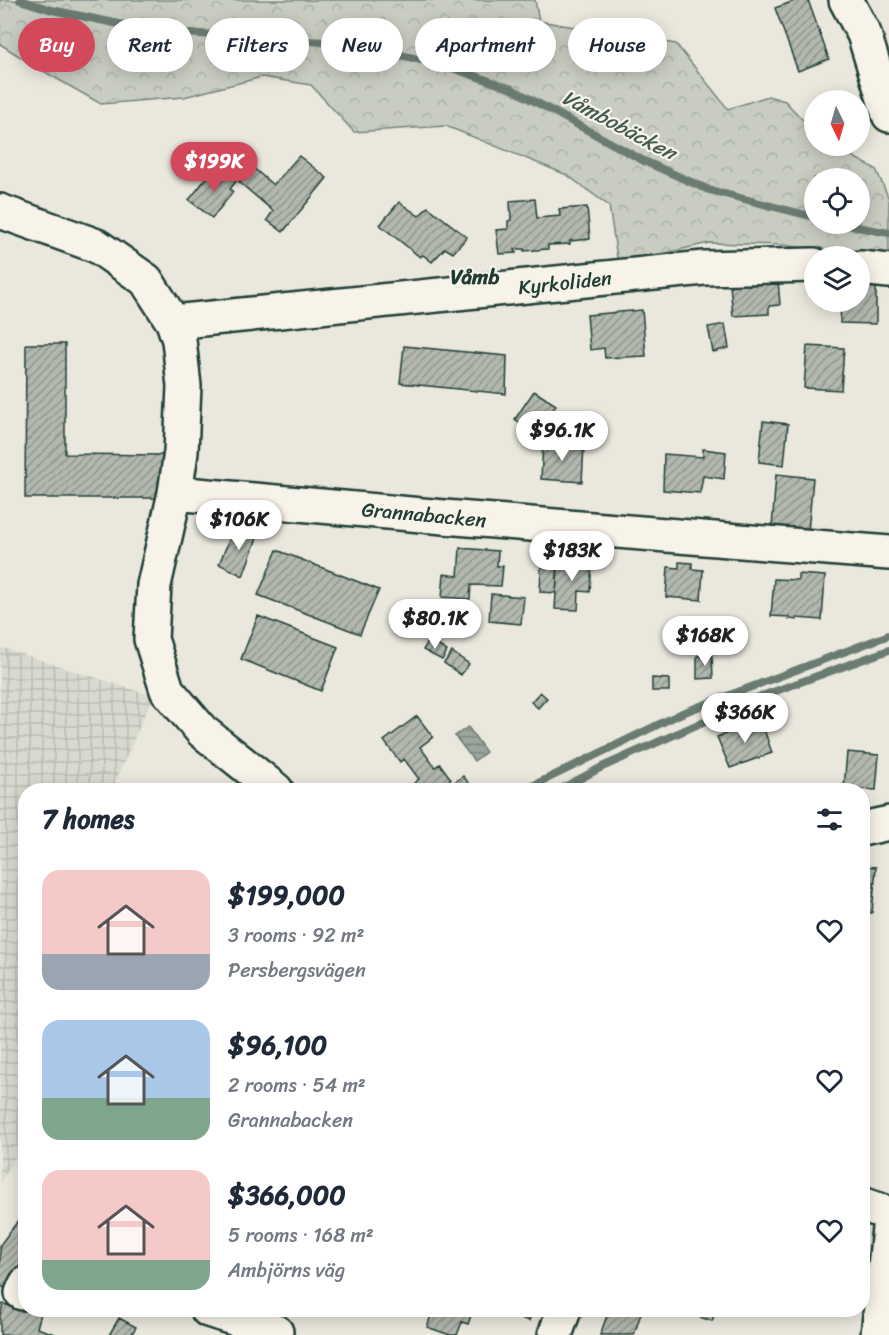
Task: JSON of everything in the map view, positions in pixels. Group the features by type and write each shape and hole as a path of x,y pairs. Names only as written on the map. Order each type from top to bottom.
{"street":[{"path":"846,0 876,30 889,115"},
{"path":"0,211 97,246 146,280 173,322 179,340 184,386 181,452 175,493 154,585 152,639 167,690 202,731 267,783"},
{"name":"Kyrkoliden","path":"173,322 704,268 804,265"},
{"path":"870,269 889,271"},
{"name":"Grannabacken","path":"175,493 889,553"},
{"path":"870,827 889,823"},
{"path":"870,1207 889,1214"},
{"path":"878,1335 889,1228"},
{"path":"239,1317 279,1326"},
{"path":"555,1335 561,1317"}],"shaded area":[{"path":"0,647 153,696 115,783 18,783 18,1154 0,1183"},
{"path":"468,727 486,752 474,761 455,736"}],"green space":[{"path":"0,0 535,0 538,18 415,18 415,72 556,72 556,24 568,26 568,72 667,72 667,42 676,44 728,109 768,96 785,101 804,121 804,156 852,156 876,169 889,199 889,262 870,257 870,246 804,246 804,248 709,243 618,264 609,206 567,175 446,126 354,132 311,85 262,77 184,97 101,104 45,72 95,72 95,18 18,18 18,55 0,44"}],"building":[{"path":"797,0 808,0 829,59 798,71 775,8"},
{"path":"299,156 327,178 283,232 267,220 273,211 239,182 251,166 273,185"},
{"path":"225,170 237,180 230,189 233,192 212,218 189,200 211,172 219,178"},
{"path":"535,199 537,218 560,216 559,209 587,207 590,239 570,241 570,244 548,245 548,249 524,251 524,249 515,249 516,253 499,254 496,230 508,229 508,221 511,220 510,201"},
{"path":"399,202 419,216 428,207 467,237 453,253 445,248 432,262 423,255 420,257 380,225"},
{"path":"778,280 780,305 769,306 769,314 733,316 730,285"},
{"path":"870,284 876,284 876,324 840,323 841,312 870,312"},
{"path":"642,310 646,356 605,358 604,348 590,350 587,315"},
{"path":"725,324 729,348 713,352 708,327"},
{"path":"26,344 65,344 65,454 162,455 162,498 25,498"},
{"path":"404,346 507,356 506,394 400,383"},
{"path":"807,346 844,348 841,390 804,388"},
{"path":"534,391 556,405 536,435 515,419"},
{"path":"763,421 788,424 784,465 759,462"},
{"path":"543,442 584,445 582,482 541,479"},
{"path":"703,449 726,452 724,479 703,476 700,493 663,490 664,454 703,457"},
{"path":"776,474 813,478 808,532 772,528"},
{"path":"235,526 258,535 243,576 219,564"},
{"path":"460,548 498,551 497,566 503,566 501,586 471,585 470,599 442,597 444,574 458,576"},
{"path":"277,550 379,590 360,634 258,595"},
{"path":"569,553 582,554 581,561 592,562 590,592 579,591 578,610 555,609 558,560 569,561"},
{"path":"679,562 692,563 692,569 703,570 701,600 666,597 668,567 679,568"},
{"path":"541,567 558,568 556,593 540,592"},
{"path":"798,574 825,576 822,620 797,618 797,620 789,619 790,617 771,616 774,579 798,580"},
{"path":"491,594 524,597 521,624 489,621"},
{"path":"258,616 338,647 321,691 241,659"},
{"path":"429,640 447,651 442,660 423,650"},
{"path":"452,652 469,664 461,675 444,663"},
{"path":"697,656 712,656 713,678 697,679"},
{"path":"652,678 669,679 669,691 652,691"},
{"path":"540,692 547,698 538,708 531,702"},
{"path":"417,716 433,737 420,747 435,767 440,764 451,779 445,783 414,783 419,779 404,759 400,762 384,741"},
{"path":"761,720 772,753 730,768 717,737"},
{"path":"847,752 879,755 876,790 870,790 870,783 844,783"},
{"path":"463,776 468,783 454,783"},
{"path":"870,867 876,867 872,913 870,913"},
{"path":"18,1221 18,1273 6,1289 0,1285 0,1245"},
{"path":"3,1304 18,1308 18,1317 40,1317 37,1328 58,1335 0,1335 0,1315"},
{"path":"431,1317 470,1317 468,1324 462,1322 457,1335 450,1335 427,1327"},
{"path":"518,1317 530,1317 529,1321"},
{"path":"606,1317 640,1317 634,1335 600,1335"},
{"path":"700,1317 713,1317 712,1321"},
{"path":"119,1318 136,1327 131,1335 109,1335"}],"waterway":[{"name":"Våmbobäcken","path":"20,0 52,10 153,31 354,44 447,66 512,89 644,161 709,190 804,214"},
{"name":"Våmbobäcken","path":"870,229 889,233"},
{"path":"538,783 682,713 889,635"},
{"path":"572,783 602,767 759,697 889,650"}],"district":[{"name":"Våmb","path":"475,277"}]}
